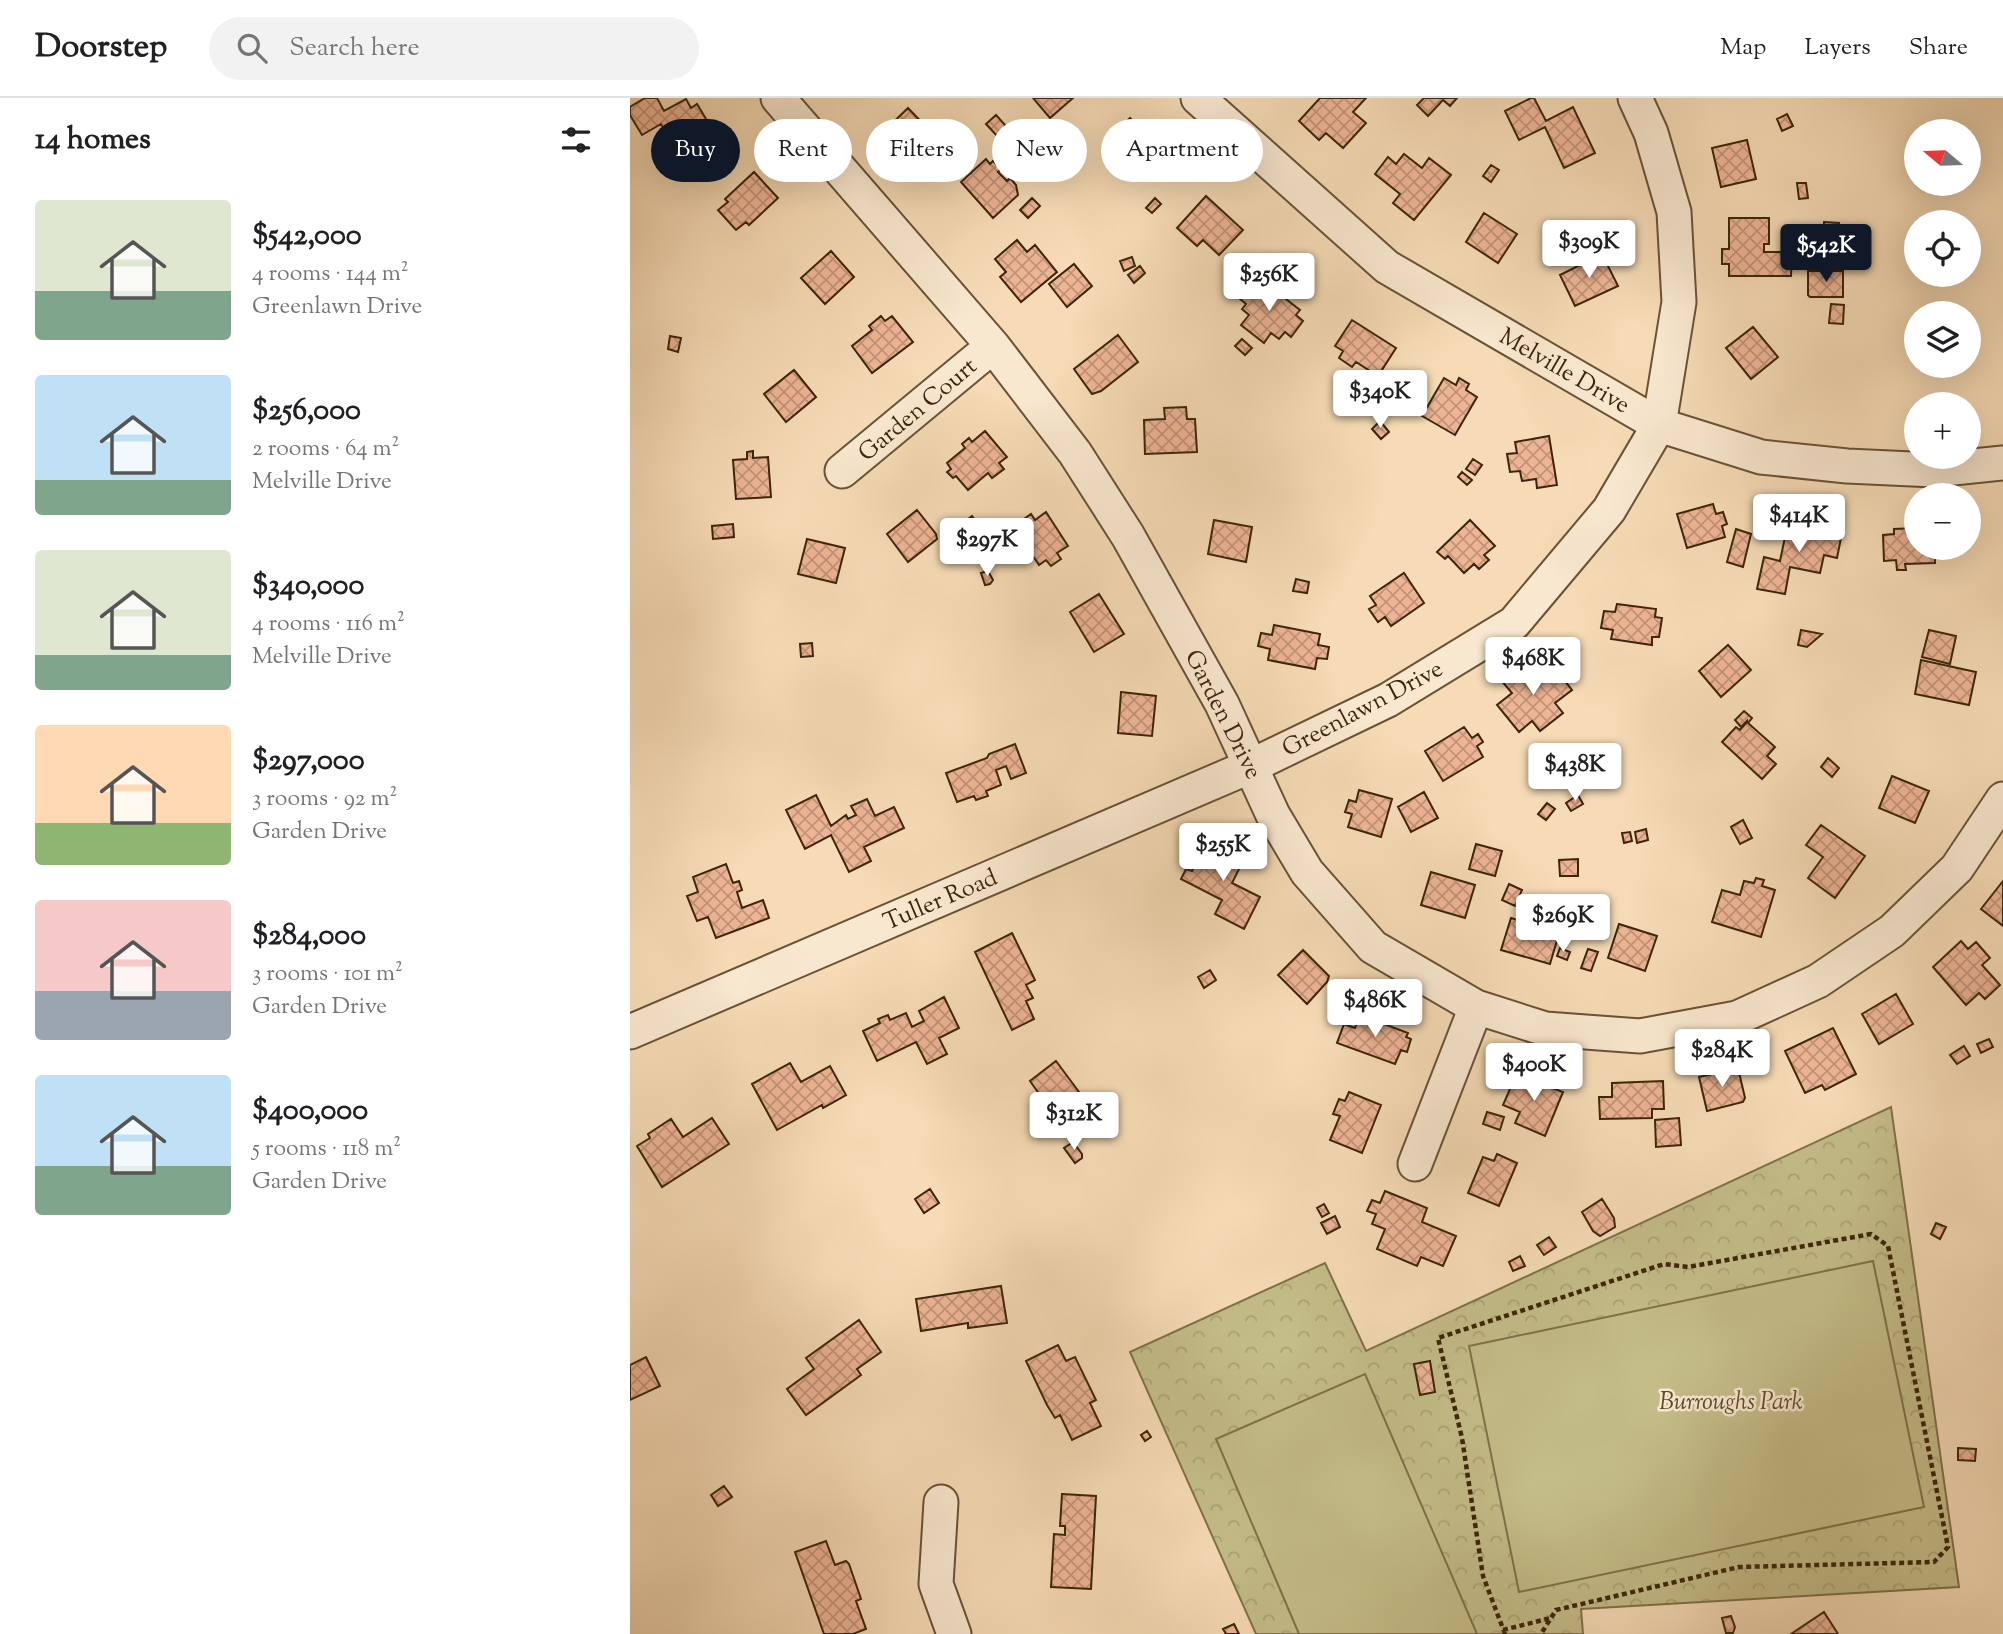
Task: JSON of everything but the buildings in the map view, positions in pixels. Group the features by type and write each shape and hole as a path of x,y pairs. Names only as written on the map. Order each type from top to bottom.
{"street":[{"name":"Garden Drive","path":"778,98 993,346 1075,453 1128,536 1222,704 1273,815 1307,872 1373,947 1476,1007 1545,1029 1640,1036 1737,1018 1818,981 1892,931 1957,868 2003,799"},
{"name":"Melville Drive","path":"1198,98 1388,267 1659,425 1761,457 1847,466 1934,470 2003,463"},
{"name":"Greenlawn Drive","path":"1251,766 1388,700 1514,623 1609,510 1659,425 1679,302 1674,212 1651,133 1635,98"},
{"name":"Garden Court","path":"842,471 993,346"},
{"name":"Tuller Road","path":"630,1032 1251,766"},
{"path":"1415,1164 1476,1007"},
{"path":"941,1502 936,1584 954,1634"}],"path":[{"path":"1541,1634 1552,1617 1556,1610 1739,1567 1934,1562 1948,1547 1888,1246 1871,1234 1688,1268 1664,1264 1438,1338 1462,1438 1483,1576 1504,1632 1552,1617"}],"green space":[{"name":"Burroughs Park","path":"1891,1107 1959,1587 1581,1609 1583,1634 1256,1634 1130,1352 1325,1263 1366,1351"},
{"path":"1873,1261 1924,1507 1519,1592 1469,1346"},
{"path":"1365,1374 1477,1634 1299,1634 1216,1439"}]}
